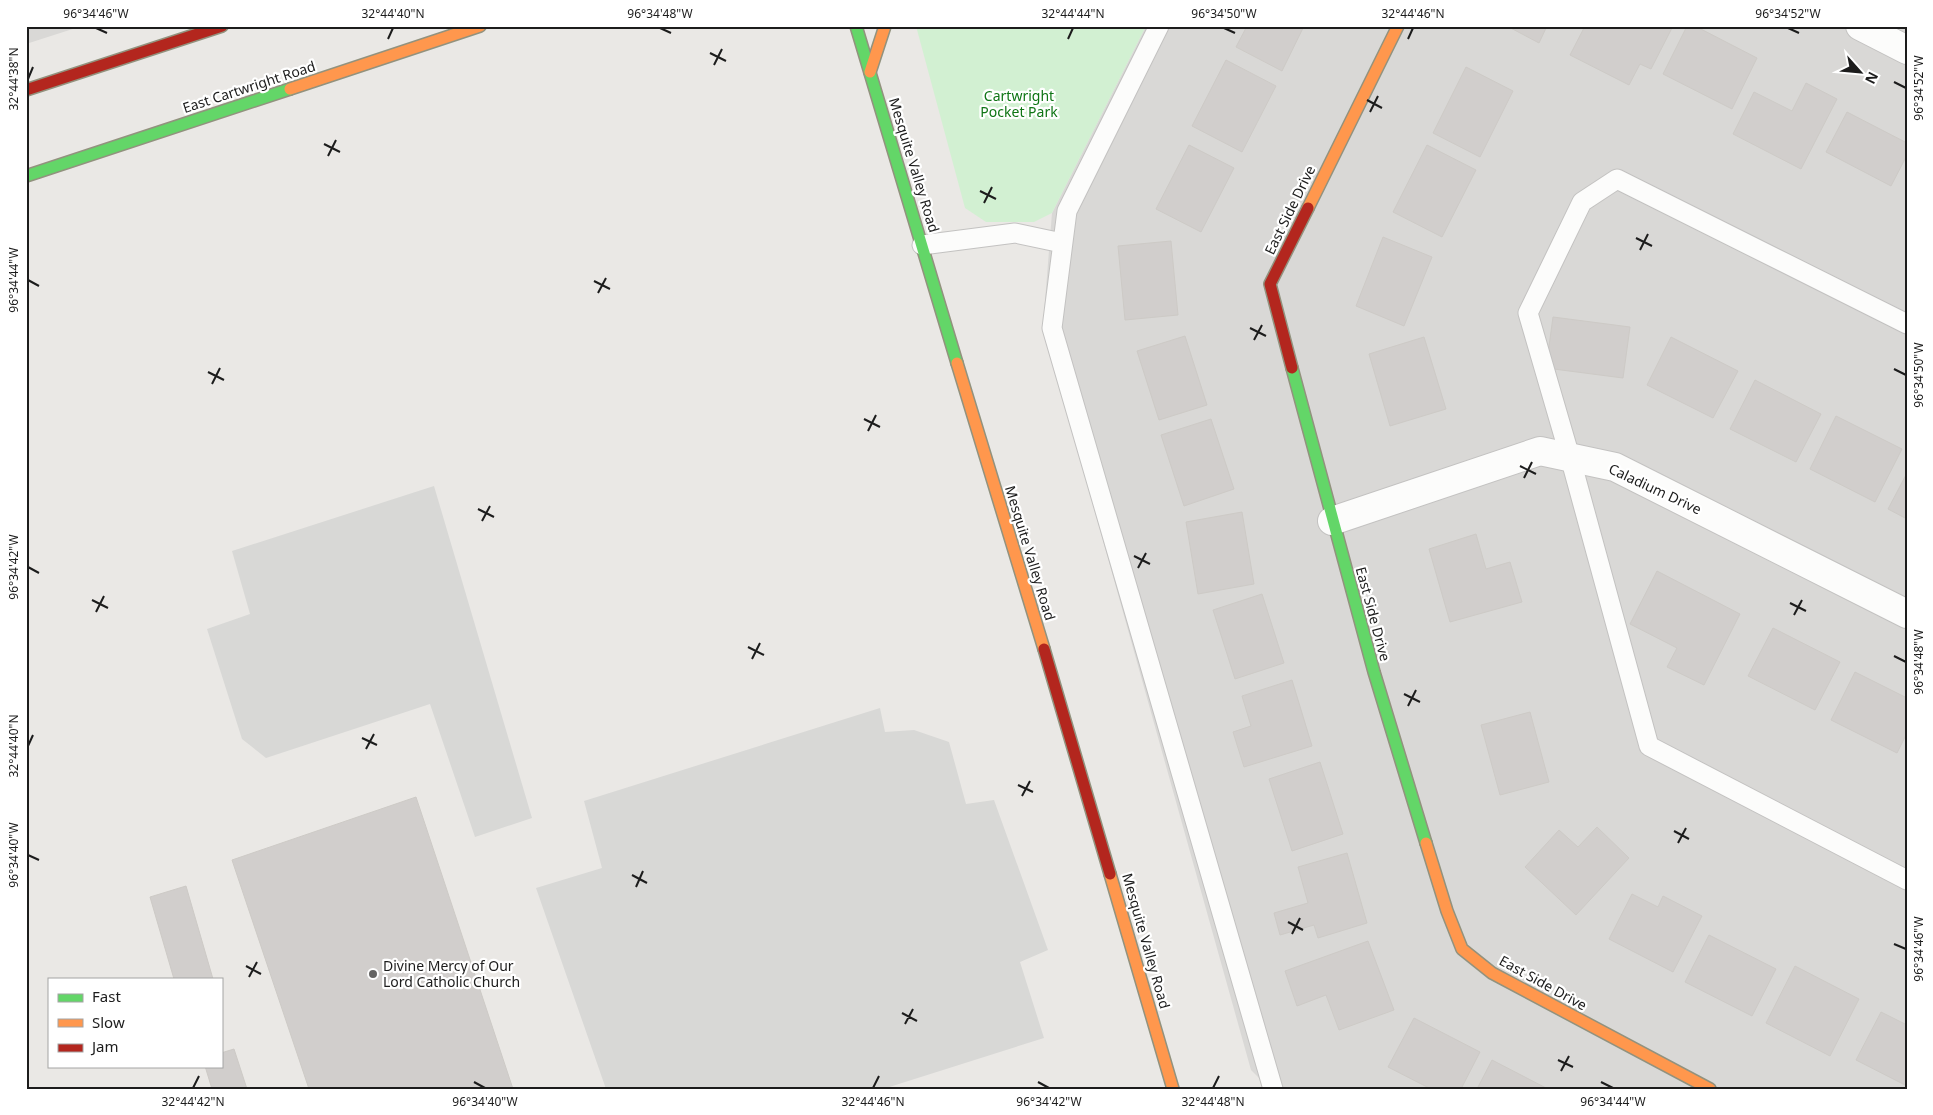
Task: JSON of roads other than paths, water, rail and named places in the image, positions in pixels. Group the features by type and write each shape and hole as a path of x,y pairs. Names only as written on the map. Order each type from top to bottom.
{"street":[{"path":"26,90 222,26"},
{"name":"East Cartwright Road","path":"26,176 480,26"},
{"name":"Mesquite Valley Road","path":"856,26 1173,1089"},
{"path":"870,72 885,26"},
{"name":"East Side Drive","path":"1398,26 1270,284 1332,520 1377,681 1447,911 1462,949 1492,973 1710,1089"},
{"path":"1860,26 1907,50"},
{"name":"Caladium Drive","path":"1332,520 1540,451 1615,466 1907,614"}],"lane":[{"path":"1159,26 1066,211 1052,328 1272,1089"},
{"path":"1907,324 1618,179 1582,202 1528,314 1570,457 1649,746 1907,880"},
{"path":"922,245 1016,233 1062,243"}],"place":[{"name":"Divine Mercy of Our Lord Catholic Church","path":"373,974"}],"park label":[{"name":"Cartwright Pocket Park","path":"1019,104"}]}
